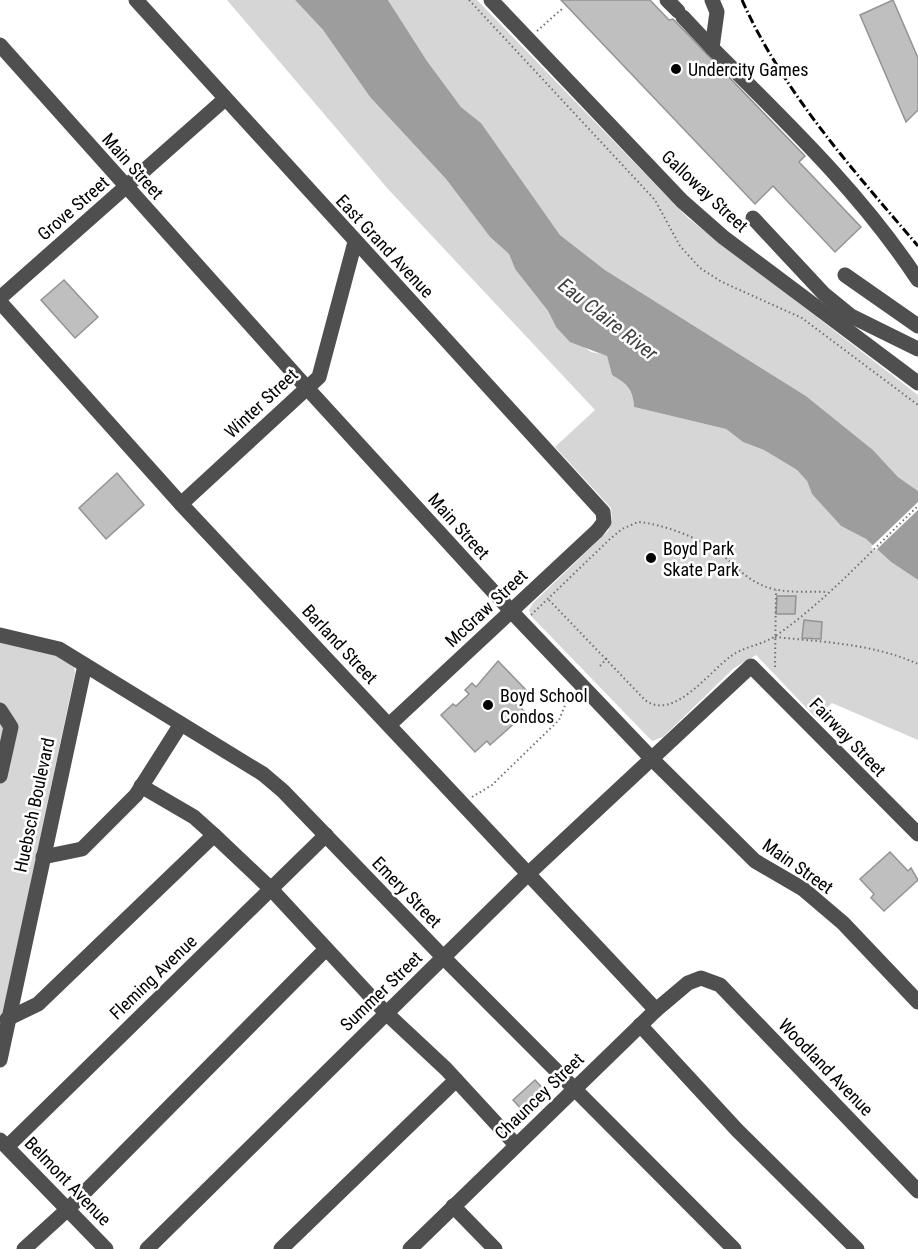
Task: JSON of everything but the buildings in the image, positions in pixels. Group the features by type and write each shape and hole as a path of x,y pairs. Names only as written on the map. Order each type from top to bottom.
{"street":[{"name":"East Grand Avenue","path":"136,0 599,506 605,518"},
{"path":"712,0 717,12 712,48"},
{"name":"Galloway Street","path":"495,1 528,39 682,201 707,223 918,383"},
{"path":"676,9 818,155 891,239 918,280"},
{"name":"Main Street","path":"0,45 307,388 652,759 755,861 803,889 843,923 918,1002"},
{"name":"Grove Street","path":"0,300 225,99"},
{"path":"753,218 824,294 851,316 918,350"},
{"name":"Winter Street","path":"180,504 319,377 355,242"},
{"path":"845,275 918,326"},
{"name":"Barland Street","path":"0,300 180,504 656,1010"},
{"name":"McGraw Street","path":"389,725 600,527 605,518"},
{"name":"Emery Street","path":"0,635 59,649 262,774 283,791 444,958 734,1249"},
{"name":"Huebsch Boulevard","path":"0,1060 7,1019 5,1000 43,857 85,665"},
{"name":"Summer Street","path":"147,1249 385,1012 444,958 528,874 751,666"},
{"name":"Fairway Street","path":"751,666 918,834"},
{"path":"0,710 10,727 0,776"},
{"path":"43,857 82,849 141,786 181,724"},
{"path":"141,786 194,817 271,889 385,1012 456,1080 516,1145"},
{"name":"Fleming Avenue","path":"4,1143 326,834"},
{"path":"7,1019 38,1004 214,835"},
{"path":"24,1249 68,1209 326,949"},
{"name":"Chauncey Street","path":"410,1249 656,1010 688,982 701,978"},
{"name":"Woodland Avenue","path":"701,978 720,985 918,1191"},
{"path":"640,1025 737,1130 857,1249"},
{"path":"280,1249 456,1080"},
{"name":"Belmont Avenue","path":"4,1143 106,1249"},
{"path":"453,1206 495,1249"}],"path":[{"path":"515,51 563,8"},
{"path":"549,600 608,658 645,700 655,706 665,706 680,699 732,656 775,637 829,591 918,506"},
{"path":"531,615 616,534 638,522 699,542 717,551 753,581 776,590 829,591"},
{"path":"775,667 776,590"},
{"path":"775,637 826,641 895,654 918,664"},
{"path":"600,666 608,658"},
{"path":"464,804 492,784 559,720 568,698"}],"shaded area":[{"path":"227,0 295,0 323,30 370,97 446,179 490,237 509,254 515,269 548,311 556,327 591,352 607,355 612,375 628,388 634,407 726,429 743,442 764,450 797,470 807,481 812,494 841,526 866,539 891,562 918,580 918,740 832,703 816,718 756,655 734,668 663,737 652,741 532,617 529,610 533,603 608,531 612,521 611,508 555,447 595,410 388,189"},
{"path":"388,0 477,0 688,218 918,395 918,491 898,477 873,450 806,396 605,270 560,235 481,123 461,107 427,61"},
{"path":"0,641 57,654 74,665 75,673 0,1028"}],"water":[{"name":"Eau Claire River","path":"295,0 388,0 427,61 461,107 481,123 560,235 605,270 806,396 873,450 898,477 918,491 918,580 891,562 866,539 841,526 812,494 807,481 797,470 764,450 743,442 726,429 634,407 628,388 612,375 607,356 570,342 556,327 548,311 515,269 509,254 490,237 446,179 370,97 323,30"}],"pier":[{"path":"918,502 918,510 875,551 871,547"}],"railway":[{"path":"742,0 778,67 821,129 918,246"}],"place":[{"name":"Undercity Games","path":"676,69"},
{"name":"Boyd Park Skate Park","path":"651,558"},
{"name":"Boyd School Condos","path":"488,705"}]}
